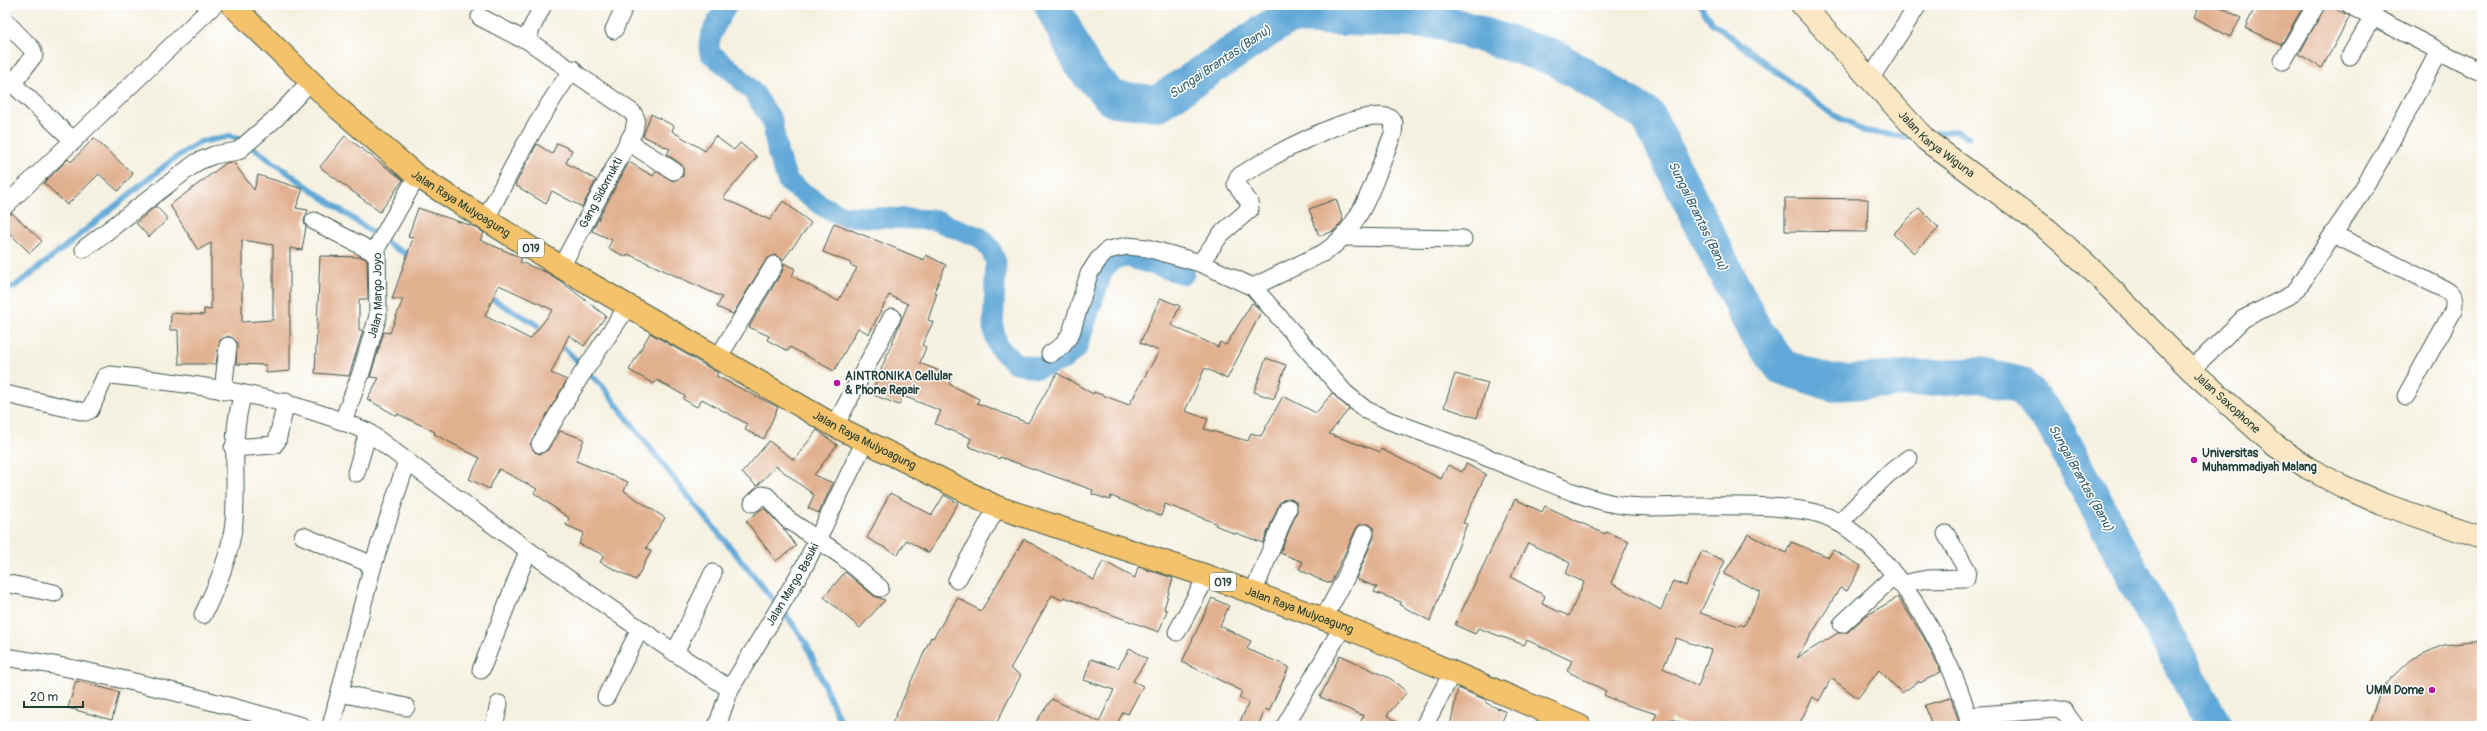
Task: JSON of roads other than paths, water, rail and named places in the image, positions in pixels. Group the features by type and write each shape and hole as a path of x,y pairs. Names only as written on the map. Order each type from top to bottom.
{"main road":[{"name":"Jalan Karya Wiguna","path":"1802,5 1920,134 1957,165 2003,195 2047,229 2087,265"},
{"name":"Jalan Raya Mulyoagung","path":"237,7 310,82 417,176 561,266 835,426 997,507 1207,576 1334,622 1453,671 1568,723"},
{"name":"Jalan Saxophone","path":"2087,265 2191,370 2273,444 2308,468 2382,504 2482,538"}],"street":[{"path":"5,206 214,5"},
{"path":"524,38 528,35 543,5"},
{"path":"614,30 625,5"},
{"path":"1870,79 1918,5"},
{"path":"2283,62 2316,5"},
{"path":"2350,5 2482,73"},
{"path":"480,17 520,38 524,38 573,69 532,132 486,219"},
{"path":"2350,56 2373,17"},
{"path":"5,21 34,53 14,82 14,85 74,141"},
{"path":"2191,370 2243,319 2280,301 2294,292 2355,203 2402,123 2438,51"},
{"name":"Gang Sidomukti","path":"561,266 636,126 636,119 633,113 573,69"},
{"path":"84,249 198,162 214,155 238,151 263,131 310,82"},
{"path":"1200,263 1221,234 1250,209 1249,202 1236,184 1238,177 1261,162 1343,124 1372,116 1390,118 1394,123 1393,134 1359,213 1342,237 1323,253 1253,287"},
{"path":"628,142 674,171"},
{"path":"314,221 379,244 417,176"},
{"path":"2333,234 2442,288 2453,296 2455,303 2453,311 2406,396"},
{"path":"1342,237 1463,239"},
{"name":"Jalan Margo Joyo","path":"343,420 375,330 378,297 379,244"},
{"path":"1050,354 1063,346 1071,333 1089,274 1098,260 1108,250 1127,246 1147,248 1200,263 1253,287 1345,393 1366,410 1390,421 1570,491 1615,504 1767,508 1812,512 1839,523 1871,548 1897,580 1945,654 1958,681 1969,721 2054,709 2064,711 2075,726"},
{"path":"718,358 774,265"},
{"path":"540,444 580,377 628,306"},
{"path":"835,426 892,317"},
{"path":"223,391 228,346"},
{"path":"5,394 85,412 90,410 105,377 110,375 223,391 286,402 316,410 343,420 368,432 528,550 640,630 730,689"},
{"path":"203,615 220,580 229,552 234,521 233,448 238,409 242,394"},
{"path":"233,448 274,445 277,441 286,402"},
{"path":"356,473 368,432"},
{"name":"Jalan Margo Basuki","path":"717,726 730,689 818,540 865,442"},
{"path":"1839,523 1887,475 1910,458"},
{"path":"331,726 373,565 408,461"},
{"path":"753,503 762,495 767,496 787,519 818,540 880,588"},
{"path":"957,580 997,507"},
{"path":"1253,593 1288,508"},
{"path":"1285,726 1334,622 1345,579 1365,532"},
{"path":"1842,624 1874,593 1897,580 1966,578 1967,570 1946,534"},
{"path":"303,536 373,565"},
{"path":"481,670 528,550"},
{"path":"675,653 713,573"},
{"path":"1177,632 1207,576"},
{"path":"5,583 54,594"},
{"path":"606,697 640,630"},
{"path":"5,657 66,666 124,679 302,726"},
{"path":"1424,726 1453,671"},
{"path":"340,693 406,707"},
{"path":"494,726 499,704"}],"waterway":[{"path":"727,5 711,35 709,47 710,53 736,74 754,93 772,121 778,155 788,182 824,207 843,216 934,220 981,238 990,248 996,262 993,328 998,346 1013,362 1038,368 1063,360 1077,348 1103,270 1112,259 1128,257 1184,274"},
{"name":"Sungai Brantas (Banu)","path":"1052,5 1083,67 1113,99 1158,103 1288,16 1439,21 1557,59 1648,116 1755,331 1782,367 1831,383 1981,375 2021,385 2055,427 2214,726"},
{"path":"1700,5 1711,22 1832,114 1864,131 1906,137 1915,136"},
{"path":"1928,134 1955,131 1969,137"},
{"path":"5,289 14,287 26,278 172,160 200,142 230,136 239,138 393,247 413,257"},
{"path":"487,296 536,324 545,332"},
{"path":"559,343 603,387 679,485 790,620 806,643 842,726"}],"place":[{"name":"AINTRONIKA Cellular & Phone Repair","path":"837,383"},
{"name":"Universitas Muhammadiyah Malang","path":"2194,460"},
{"name":"UMM Dome","path":"2432,690"}]}
